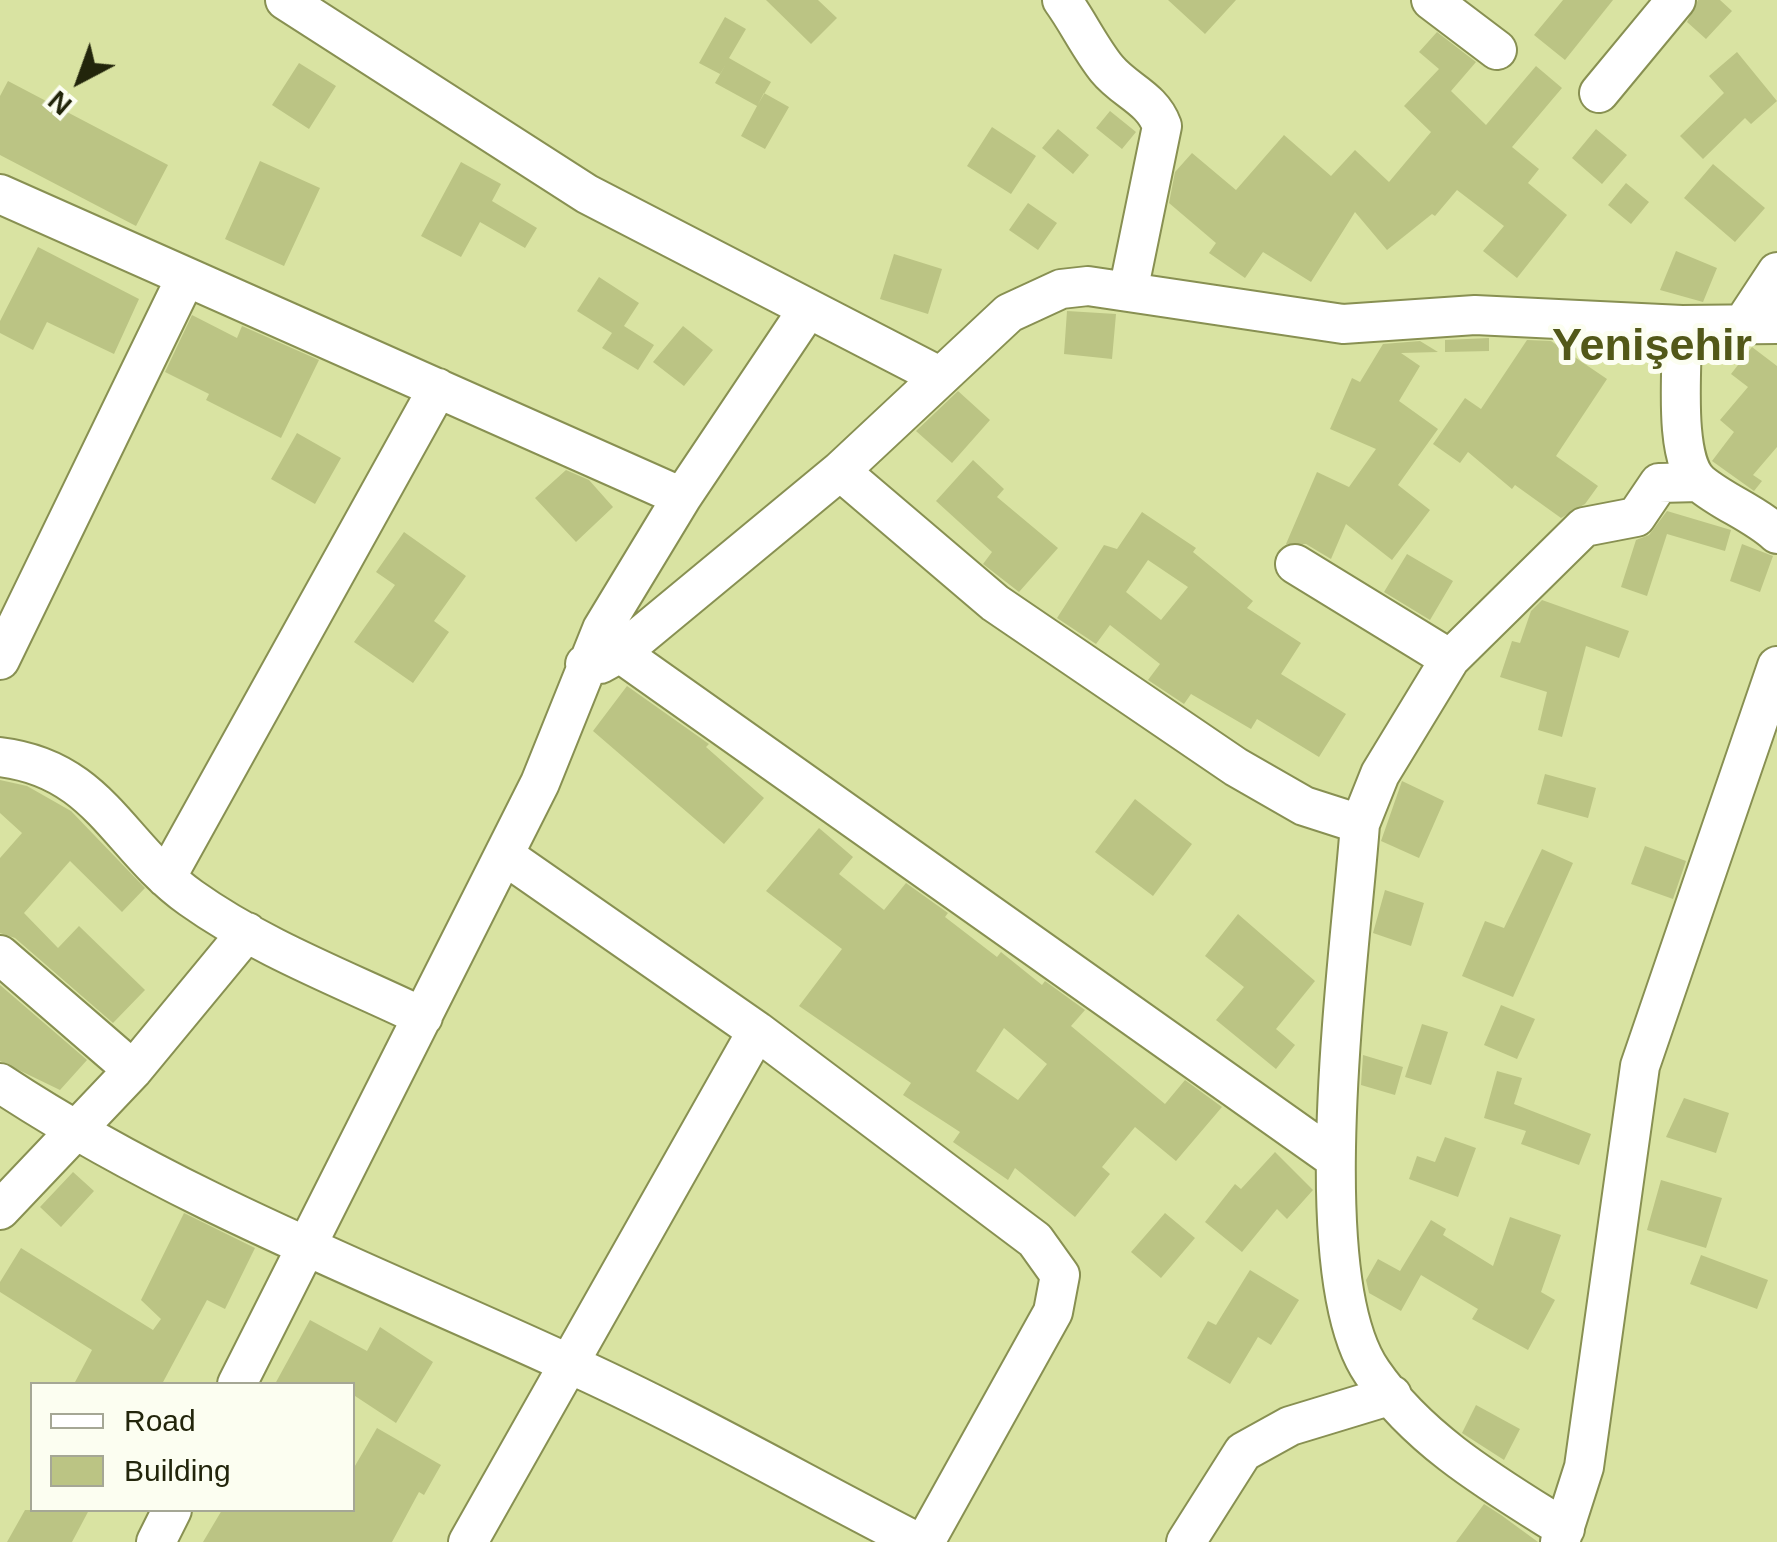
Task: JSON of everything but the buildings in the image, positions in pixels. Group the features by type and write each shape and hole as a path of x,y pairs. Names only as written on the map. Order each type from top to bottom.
{"street":[{"path":"285,0 587,194 939,376"},
{"path":"1599,93 1676,0"},
{"path":"1452,6 1497,50"},
{"path":"1080,8 1102,64 1116,81 1147,101 1162,126 1128,292"},
{"path":"0,194 682,497"},
{"path":"602,658 840,471 1009,313 1030,300 1088,286 1343,324 1476,315 1682,325 1760,323 1777,272"},
{"path":"0,660 186,277"},
{"path":"238,1382 682,497 808,310"},
{"path":"1682,325 1684,448 1690,472 1777,534"},
{"path":"166,878 438,388"},
{"path":"840,471 995,602 1204,745 1304,806 1360,824"},
{"path":"1699,482 1659,483 1636,517 1584,527 1450,659 1380,774 1360,824 1336,1159 1340,1271 1348,1326 1371,1371 1420,1427 1470,1469 1563,1536 1584,1467 1640,1066 1777,666"},
{"path":"1295,564 1450,659"},
{"path":"602,658 1336,1159"},
{"path":"0,757 58,771 102,808 166,878 247,932 422,1017"},
{"path":"0,1083 76,1133 307,1248 569,1363 921,1542 1053,1312 1060,1275 1035,1240 757,1031 504,855"},
{"path":"0,1210 133,1070 247,932"},
{"path":"0,955 133,1070"},
{"path":"468,1542 757,1031"},
{"path":"1186,1542 1243,1452 1290,1426 1392,1395"},
{"path":"156,1542 171,1512"}],"district":[{"name":"Yenişehir","path":"1652,348"}]}
